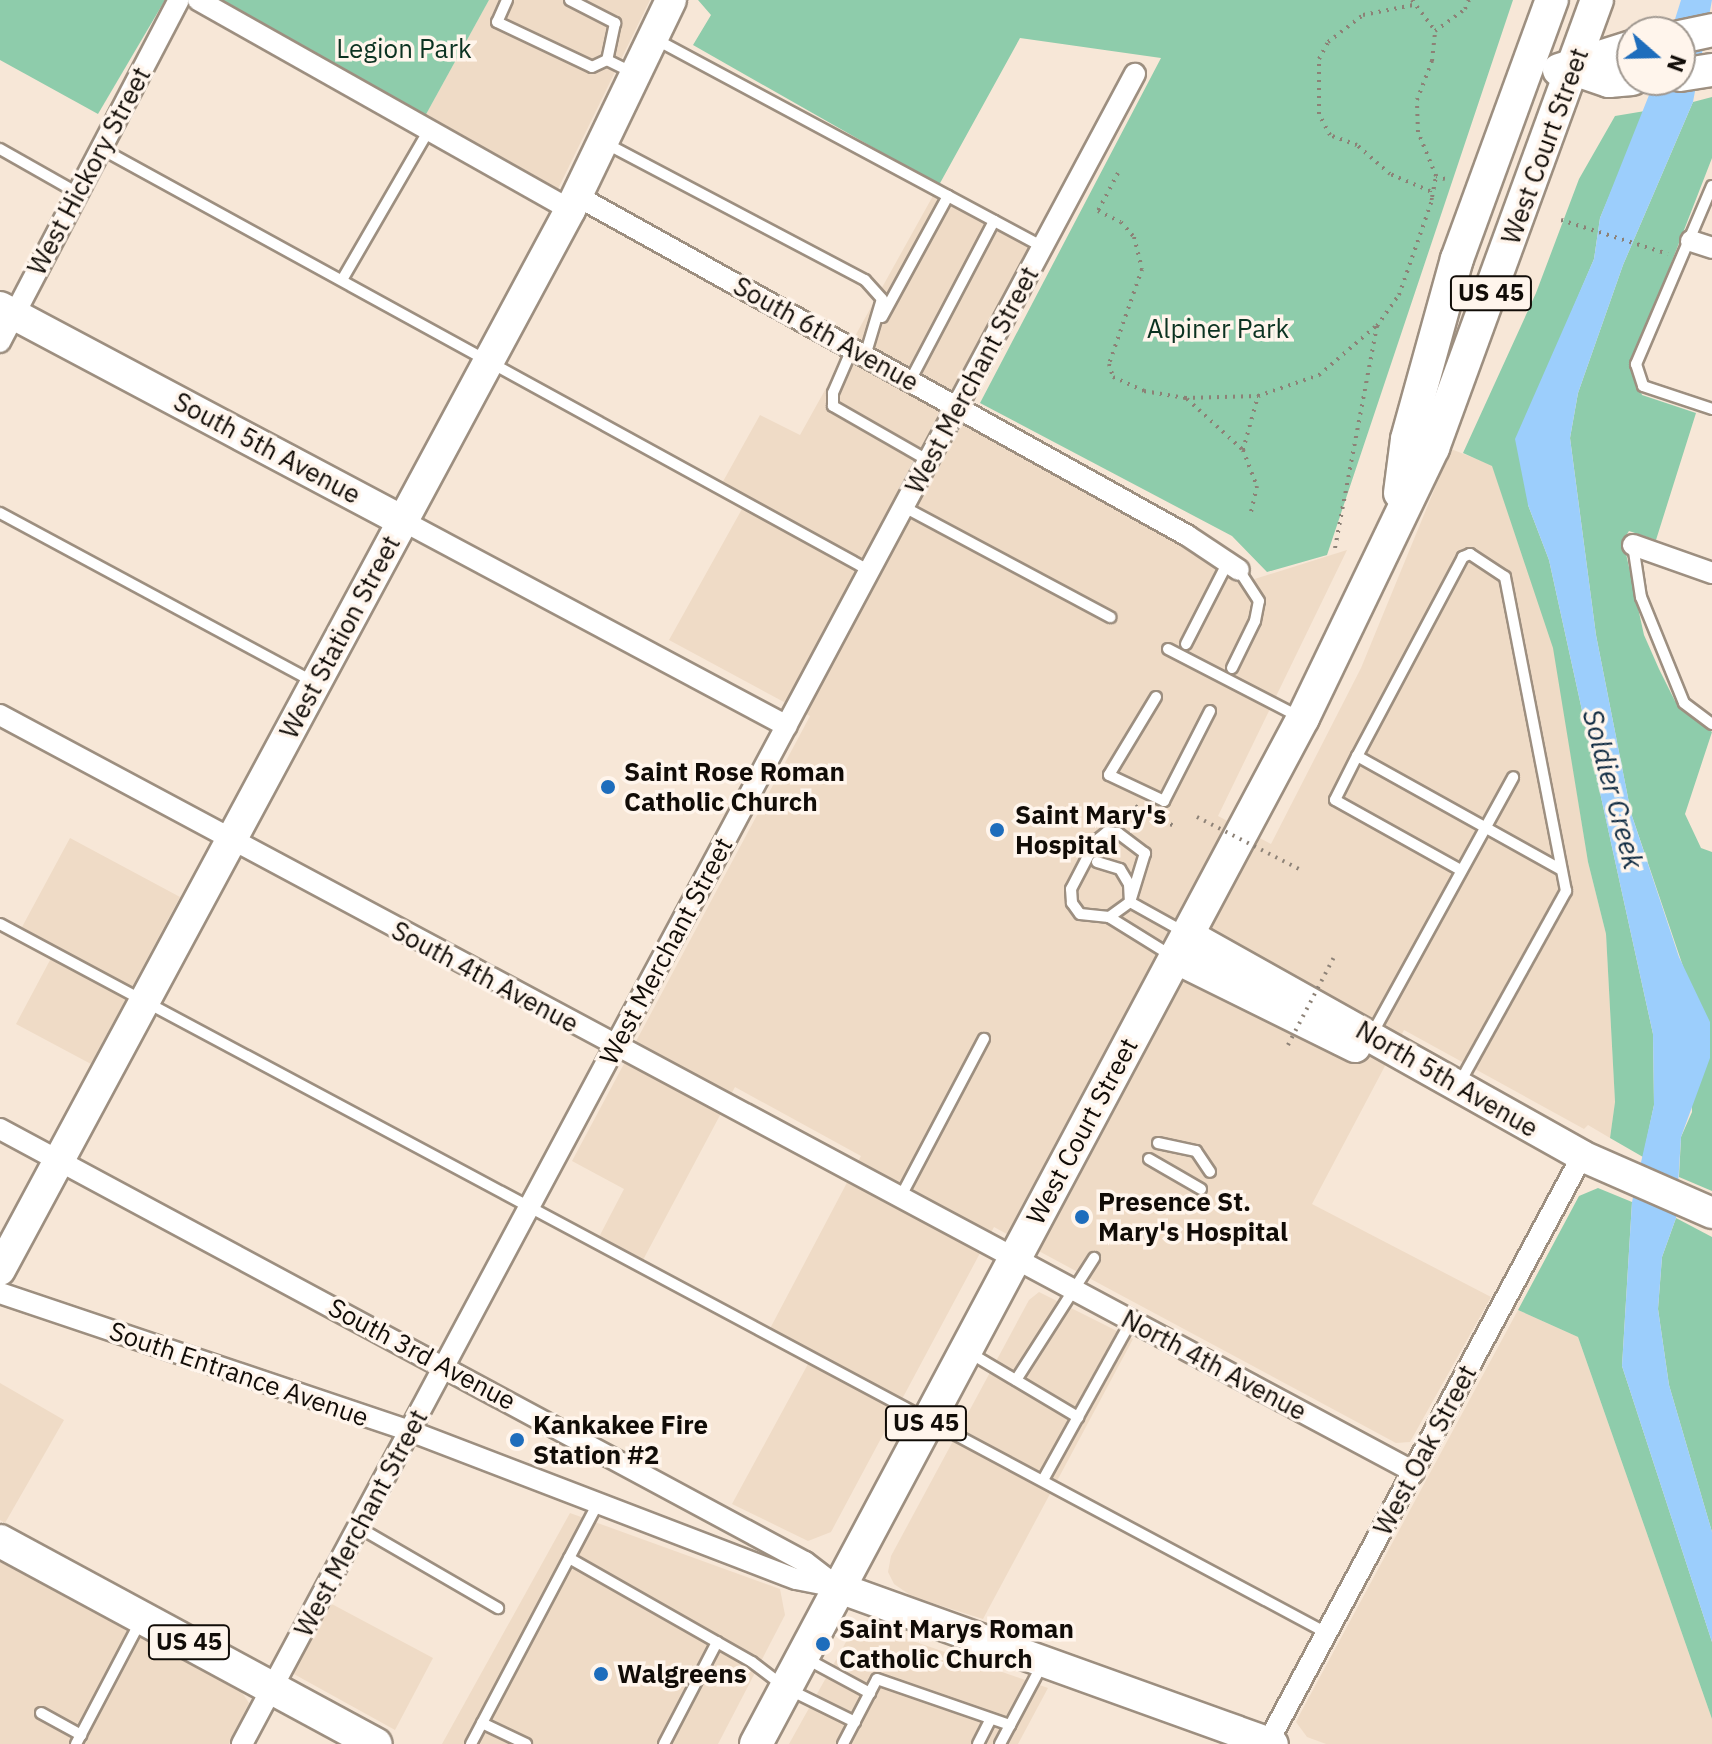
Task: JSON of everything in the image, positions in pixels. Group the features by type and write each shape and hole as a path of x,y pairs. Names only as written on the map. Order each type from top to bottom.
{"main road":[{"name":"West Station Street","path":"0,1270 574,203 671,0"},
{"name":"West Court Street","path":"1398,512 1407,439 1457,259 1552,0"},
{"name":"West Court Street","path":"756,1744 1303,718 1398,512 1433,448 1597,0"},
{"path":"1526,73 1616,65"},
{"name":"South 5th Avenue","path":"7,311 403,521"},
{"path":"1181,946 1363,1050 1415,1064"},
{"name":"North 5th Avenue","path":"1181,946 1372,1034 1456,1089 1582,1156 1700,1208"},
{"name":"US 45","path":"0,1541 376,1744"},
{"path":"839,1588 1269,1743"}],"street":[{"name":"West Hickory Street","path":"0,342 7,311 76,192 179,0"},
{"name":"South 6th Avenue","path":"198,0 429,130 858,352 1234,566"},
{"name":"West Merchant Street","path":"242,1744 1135,74"},
{"path":"1691,241 1712,248"},
{"name":"South 5th Avenue","path":"403,521 787,726"},
{"path":"1633,545 1712,573"},
{"name":"South 4th Avenue","path":"0,715 1014,1258"},
{"name":"South 3rd Avenue","path":"0,1129 805,1562 839,1588"},
{"name":"West Oak Street","path":"1269,1743 1582,1156"},
{"name":"North 4th Avenue","path":"1014,1258 1414,1472"},
{"name":"South Entrance Avenue","path":"0,1293 410,1431 796,1579 839,1588"}],"lane":[{"path":"507,0 497,22 592,67 607,60"},
{"path":"570,0 615,23 607,60"},
{"path":"653,38 1043,247"},
{"path":"607,60 637,75"},
{"path":"342,280 429,130"},
{"path":"603,143 865,280 882,299 877,328"},
{"path":"99,148 870,571"},
{"path":"0,149 76,192"},
{"path":"1712,186 1636,364 1643,386 1712,409"},
{"path":"929,461 833,406 833,393 877,328 948,196"},
{"path":"910,381 994,221"},
{"path":"904,507 1110,617"},
{"path":"0,513 316,683"},
{"path":"1633,545 1641,597 1684,703 1712,724"},
{"path":"1456,1089 1566,891 1505,577 1470,554 1463,557 1335,800 1461,870"},
{"path":"1186,644 1234,566 1259,601 1255,621 1232,668"},
{"path":"1168,649 1303,718"},
{"path":"1156,697 1109,775 1164,801 1210,711"},
{"path":"1357,756 1560,869"},
{"path":"1372,1034 1513,777"},
{"path":"1109,917 1130,902 1145,853 1129,836 1107,832 1071,889 1072,903 1080,914 1109,917 1181,946"},
{"path":"1097,862 1120,869 1129,884 1130,902 1181,946"},
{"path":"0,924 1327,1633"},
{"path":"900,1198 984,1039"},
{"path":"1158,1143 1196,1151 1210,1172"},
{"path":"1149,1159 1201,1189"},
{"path":"1016,1380 1076,1291 1094,1258"},
{"path":"1043,1480 1131,1321"},
{"path":"965,1350 1078,1417"},
{"path":"471,1744 598,1503"},
{"path":"358,1527 498,1608"},
{"path":"569,1558 717,1642 786,1688 855,1722"},
{"path":"41,1713 78,1739 143,1617"},
{"path":"664,1744 717,1642"},
{"path":"802,1656 870,1693"},
{"path":"1000,1744 1044,1661"},
{"path":"843,1744 877,1679 1010,1725"},
{"path":"978,1744 991,1719"},
{"path":"482,1723 526,1744"}],"path":[{"path":"1435,31 1465,9 1469,0"},
{"path":"1118,173 1098,211 1121,222 1134,237 1142,269 1109,364 1113,377 1144,391 1185,398 1258,396 1319,375 1377,326 1399,295 1432,200 1436,176 1418,132 1417,100 1432,61 1435,31 1412,2 1363,15 1328,42 1319,59 1319,114 1330,135 1357,145 1390,174 1430,191 1432,200"},
{"path":"1436,176 1445,179"},
{"path":"1561,220 1644,247"},
{"path":"1335,548 1377,326"},
{"path":"1243,450 1258,396"},
{"path":"1185,398 1243,450 1257,486 1251,512"},
{"path":"1129,803 1172,825"},
{"path":"1197,817 1299,869"},
{"path":"1288,1045 1335,955"}],"shaded area":[{"path":"489,0 650,0 556,193 424,118"},
{"name":"Saint Mary's Hospital","path":"934,194 1031,247 940,413 1206,553 1245,582 1347,550 1218,816 1271,844 1361,668 1451,449 1492,465 1554,648 1588,862 1606,934 1615,1102 1610,1138 1588,1125 1584,1129 1404,1030 1312,1204 1491,1297 1410,1442 1396,1443 994,1227 831,1532 808,1541 732,1504 808,1364 764,1340 861,1156 735,1087 643,1260 599,1237 624,1189 572,1161 810,716 669,640 742,509 716,494 760,415 800,435"},
{"path":"70,838 180,897 91,1064 16,1024 57,947 22,927"},
{"path":"1039,1292 1133,1339 983,1619 913,1597 894,1584 888,1572 891,1556 1029,1300"},
{"path":"1518,1310 1578,1337 1712,1719 1712,1744 1326,1744 1307,1737 1296,1722"},
{"path":"0,1383 64,1420 5,1523 0,1520"},
{"path":"570,1513 780,1589 785,1615 718,1744 442,1744"},
{"path":"0,1561 241,1691 249,1703 229,1744 0,1744"},
{"path":"328,1602 433,1658 395,1730 292,1673"},
{"path":"856,1624 867,1625 1048,1688 1018,1744 789,1744"}],"green space":[{"path":"0,0 165,0 98,114 0,60"},
{"name":"Legion Park","path":"214,0 489,0 424,118"},
{"name":"Alpiner Park","path":"698,0 1513,0 1327,555 1267,572 1232,536 980,403 1161,58 1020,38 939,185 693,45 711,15"},
{"path":"1712,97 1712,158 1632,364 1642,395 1696,413 1656,540 1629,531 1623,540 1644,635 1659,669 1675,701 1712,732 1685,814 1701,848 1712,852 1712,1191 1679,1177 1681,1137 1692,1112 1690,987 1631,813 1596,635 1570,438 1578,393 1623,265 1693,102"},
{"path":"1645,111 1600,218 1594,259 1571,313 1528,505 1549,560 1653,1034 1654,1105 1643,1157 1610,1138 1615,1102 1606,934 1588,862 1553,648 1492,466 1463,453 1536,293 1579,179 1615,116"},
{"path":"1598,1188 1632,1202 1622,1366 1712,1642 1712,1719 1578,1337 1518,1310 1579,1196"},
{"path":"1676,1218 1712,1237 1712,1532 1669,1385 1658,1309 1662,1257"}],"water":[{"path":"1681,0 1712,0 1696,86 1696,16 1676,16"},
{"name":"Soldier Creek","path":"1649,96 1694,96 1623,265 1578,393 1570,438 1596,635 1631,813 1679,957 1710,1022 1710,1058 1681,1137 1676,1218 1662,1257 1658,1309 1669,1385 1712,1532 1712,1642 1622,1366 1632,1202 1654,1105 1653,1034 1549,560 1528,505 1515,439 1594,259 1600,218"}],"place":[{"name":"Saint Rose Roman Catholic Church","path":"608,787"},
{"name":"Saint Mary's Hospital","path":"997,830"},
{"name":"Presence St. Mary's Hospital","path":"1082,1217"},
{"name":"Kankakee Fire Station #2","path":"517,1440"},
{"name":"Saint Marys Roman Catholic Church","path":"823,1644"},
{"name":"Walgreens","path":"601,1674"}]}
